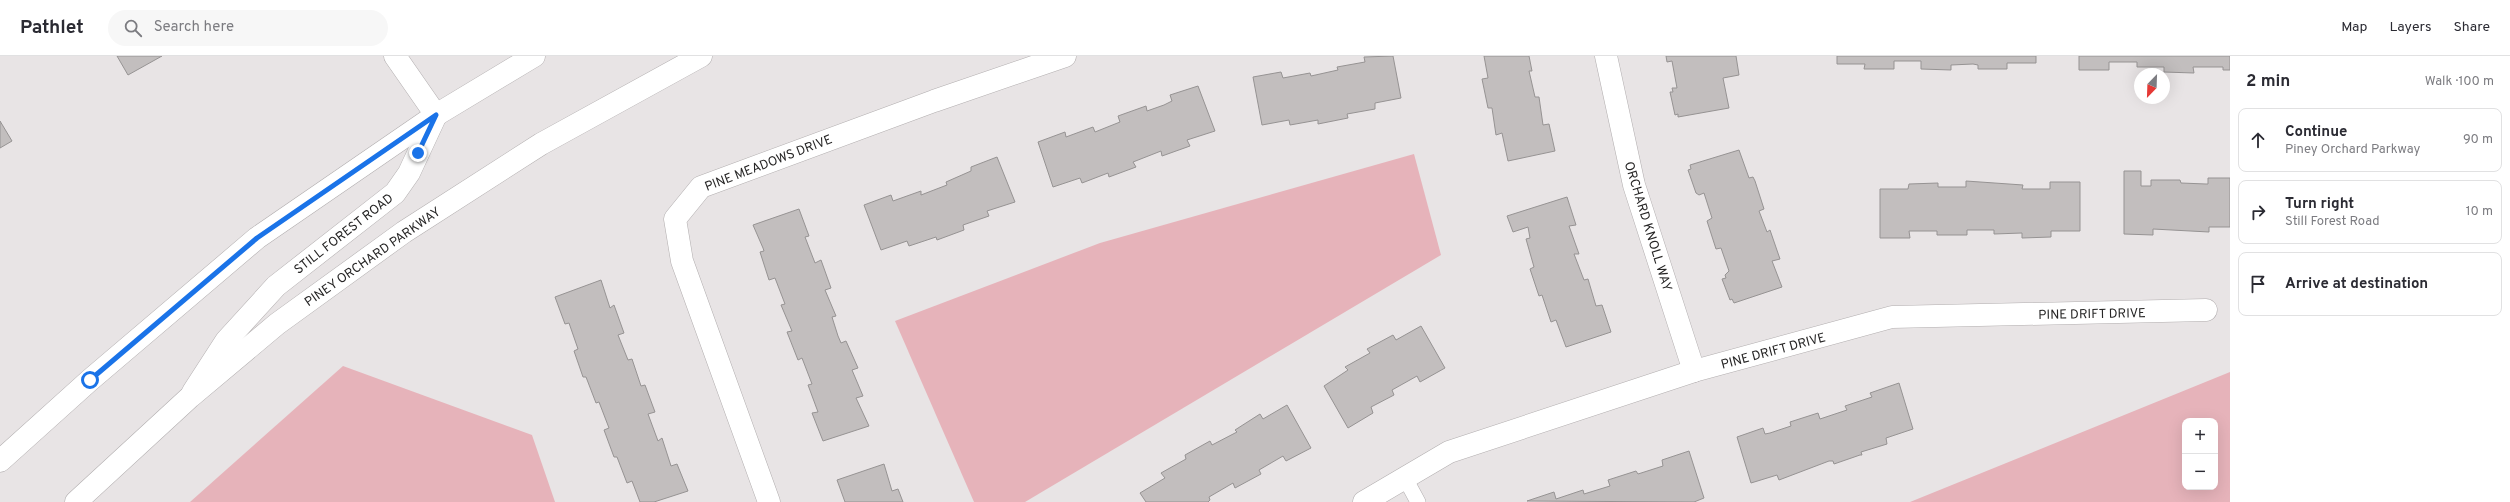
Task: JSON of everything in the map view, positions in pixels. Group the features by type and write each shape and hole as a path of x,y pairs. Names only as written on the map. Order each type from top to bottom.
{"street":[{"path":"395,56 436,115"},
{"path":"0,461 90,380 257,238 436,115 534,56"},
{"name":"PINEY ORCHARD PARKWAY","path":"76,502 190,397 277,324 404,232 541,144 702,56"},
{"name":"PINE MEADOWS DRIVE","path":"769,502 682,262 675,219 701,187 934,100 1065,56"},
{"name":"ORCHARD KNOLL WAY","path":"1606,56 1634,185 1694,371"},
{"name":"STILL FOREST ROAD","path":"190,397 226,340 276,286 395,193 409,173 436,115"},
{"name":"PINE DRIFT DRIVE","path":"1364,502 1449,452 1694,371 1892,317 2206,310"}],"lane":[{"path":"1405,478 1418,502"}],"shaded area":[{"path":"1414,154 1441,255 1025,502 974,502 895,321 1100,243"},
{"path":"343,366 532,435 555,502 190,502"},
{"path":"2230,372 2230,502 1910,502"}],"building":[{"path":"117,56 162,56 128,75"},
{"path":"1393,56 1401,98 1375,103 1375,109 1347,114 1348,118 1318,124 1318,120 1290,125 1289,120 1262,125 1253,77 1281,72 1283,78 1310,73 1311,76 1338,70 1337,67 1365,62 1364,57"},
{"path":"1484,56 1529,56 1532,71 1529,71 1535,97 1539,97 1543,125 1549,124 1555,151 1508,161 1502,133 1496,135 1492,108 1488,108 1482,79 1488,78"},
{"path":"1666,56 1736,56 1739,75 1723,78 1729,108 1678,117 1678,114 1675,115 1670,92 1673,92 1672,88 1677,88 1672,61 1667,62"},
{"path":"1837,56 2036,56 2036,63 2007,63 2007,69 1978,69 1978,65 1973,64 1951,65 1951,70 1921,69 1921,61 1894,61 1894,69 1864,69 1865,64 1837,64"},
{"path":"2079,56 2230,56 2230,70 2223,70 2223,67 2193,67 2194,73 2170,72 2170,68 2164,67 2137,67 2137,62 2109,62 2109,70 2079,70"},
{"path":"1198,86 1215,131 1187,140 1190,146 1162,156 1161,151 1133,162 1136,167 1109,177 1108,173 1082,183 1080,178 1053,187 1038,142 1065,132 1066,137 1093,127 1095,132 1120,122 1118,116 1146,106 1147,111 1164,105 1172,101 1170,95"},
{"path":"0,121 12,141 0,148"},
{"path":"1739,150 1749,178 1753,177 1755,181 1764,209 1759,211 1767,232 1770,230 1780,259 1772,261 1782,287 1734,303 1732,299 1730,300 1722,279 1726,278 1725,275 1729,271 1721,248 1716,249 1707,221 1712,218 1704,193 1699,195 1696,193 1688,170 1691,169 1690,165"},
{"path":"997,157 1015,202 987,211 989,216 963,225 964,230 937,240 936,237 909,246 907,241 881,250 864,205 891,195 893,201 921,191 921,195 947,185 946,182 971,171 971,167"},
{"path":"2124,171 2141,171 2141,186 2151,186 2151,180 2180,180 2181,183 2208,184 2208,178 2230,178 2230,227 2209,227 2209,232 2153,229 2153,235 2124,234"},
{"path":"1966,181 2023,185 2022,189 2050,189 2050,182 2080,182 2080,231 2051,231 2051,237 2022,238 2022,233 1994,234 1994,230 1967,230 1967,235 1937,235 1937,231 1909,231 1910,238 1880,238 1880,189 1908,189 1909,184 1938,183 1938,187 1966,187"},
{"path":"1567,197 1576,225 1569,226 1579,254 1574,254 1584,280 1588,279 1596,306 1602,305 1611,332 1566,347 1556,320 1551,322 1542,295 1539,296 1530,269 1534,267 1526,239 1530,238 1528,227 1513,232 1507,216"},
{"path":"799,209 809,236 805,237 815,263 821,260 831,288 825,290 836,316 832,317 838,336 841,343 846,341 858,368 852,370 863,396 856,398 869,426 823,441 812,413 818,412 808,385 812,384 802,358 798,360 787,332 792,331 781,305 785,304 775,278 769,280 760,252 764,251 753,225"},
{"path":"601,280 610,308 614,305 624,333 618,335 628,360 632,359 641,386 645,385 655,412 648,414 658,441 662,438 671,466 677,464 688,491 654,502 640,502 632,481 627,483 617,457 614,457 604,430 609,428 599,402 596,403 586,377 583,377 574,351 578,349 569,323 565,324 555,297"},
{"path":"1421,326 1445,368 1420,382 1417,376 1392,390 1394,395 1371,407 1373,413 1348,428 1324,386 1348,370 1345,367 1370,353 1367,349 1393,335 1396,340"},
{"path":"1899,383 1913,429 1886,438 1887,444 1861,452 1862,455 1834,464 1833,461 1829,461 1779,480 1777,475 1751,483 1737,437 1763,428 1765,434 1770,433 1791,426 1790,422 1818,413 1820,419 1847,410 1845,406 1872,397 1870,393"},
{"path":"1287,405 1311,448 1286,461 1283,456 1259,470 1261,474 1235,488 1233,483 1209,497 1210,500 1208,502 1146,502 1140,493 1165,478 1161,473 1186,459 1185,455 1210,441 1212,445 1237,432 1235,430 1260,414 1263,419"},
{"path":"1689,451 1704,498 1694,502 1527,501 1554,492 1556,499 1583,490 1584,494 1610,486 1608,480 1636,471 1638,474 1663,466 1662,460"},
{"path":"884,464 892,491 898,489 903,502 845,502 837,480"}],"route":[{"path":"90,380 257,238 347,174 436,115 418,153"}]}
